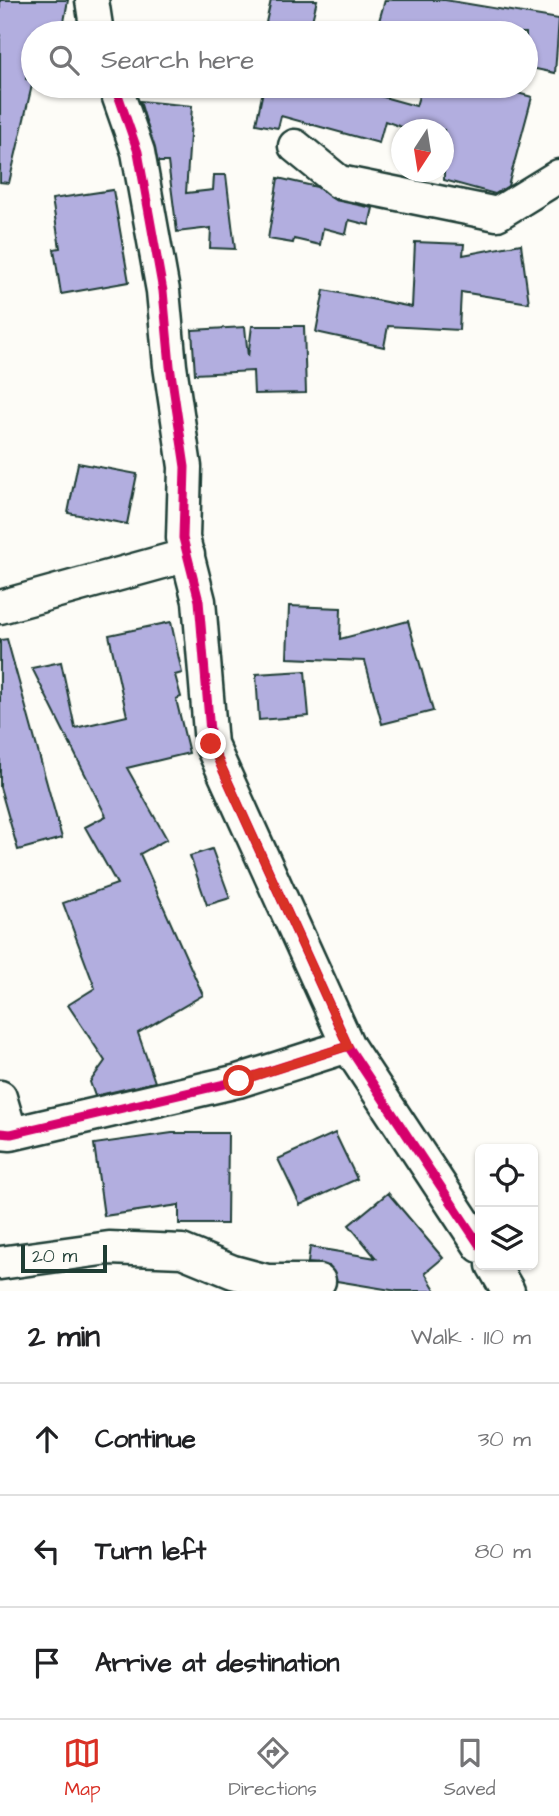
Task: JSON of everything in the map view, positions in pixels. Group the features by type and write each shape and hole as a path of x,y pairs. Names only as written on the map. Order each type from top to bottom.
{"street":[{"path":"92,0 95,21"},
{"path":"119,98 138,152 163,292 170,366 185,467 183,538 199,601 211,744 348,1046 475,1238"},
{"path":"295,146 339,182 497,214 559,176"},
{"path":"0,607 188,555"},
{"path":"0,1097 6,1134 239,1081 348,1046"},
{"path":"0,1263 109,1248 182,1251 266,1286 319,1281"},
{"path":"496,1270 508,1291"}],"building":[{"path":"0,0 68,0 64,21 21,21 21,98 29,98 9,183 0,182"},
{"path":"271,0 317,0 312,21 266,21"},
{"path":"385,0 445,0 559,19 555,73 538,69 538,21 379,21"},
{"path":"261,98 387,98 416,106 418,98 532,98 508,186 495,194 451,182 454,182 454,119 391,119 391,123 385,121 379,143 281,116 278,128 256,124"},
{"path":"140,101 192,106 186,193 213,190 214,175 226,175 235,249 210,248 211,228 177,232 168,162 158,162"},
{"path":"278,178 317,187 335,200 373,208 369,225 349,220 346,234 323,228 320,245 294,239 293,243 268,239"},
{"path":"113,190 129,282 61,294 54,249 60,248 52,199"},
{"path":"415,242 464,244 463,255 521,244 529,303 461,292 459,330 388,326 384,347 316,332 324,290 412,307"},
{"path":"252,326 304,326 306,393 254,394 253,371 195,374 192,330 245,327 248,357"},
{"path":"78,463 137,474 127,524 68,513"},
{"path":"289,606 341,608 340,639 408,621 433,711 382,724 365,661 287,658"},
{"path":"171,622 182,673 175,675 181,697 176,699 189,753 127,768 167,839 140,854 203,995 138,1033 155,1082 95,1096 90,1082 105,1061 68,1005 95,988 63,903 117,884 85,827 106,816 32,668 61,662 75,728 127,716 109,635"},
{"path":"7,639 62,838 18,850 0,787 0,640"},
{"path":"305,671 309,716 259,720 256,674"},
{"path":"212,849 230,898 207,905 190,856"},
{"path":"172,1133 228,1133 227,1224 179,1224 179,1205 104,1216 94,1144"},
{"path":"335,1133 357,1179 300,1205 278,1159"},
{"path":"388,1193 443,1258 425,1273 436,1291 397,1291 337,1281 329,1266 308,1263 310,1247 376,1258 349,1225"}],"cycle path":[{"path":"119,98 138,152 163,291 170,366 185,467 183,538 199,601 211,744 348,1046 475,1238"},
{"path":"0,1133 11,1134 238,1081 348,1046"}],"route":[{"path":"211,744 348,1046 239,1081"}]}
